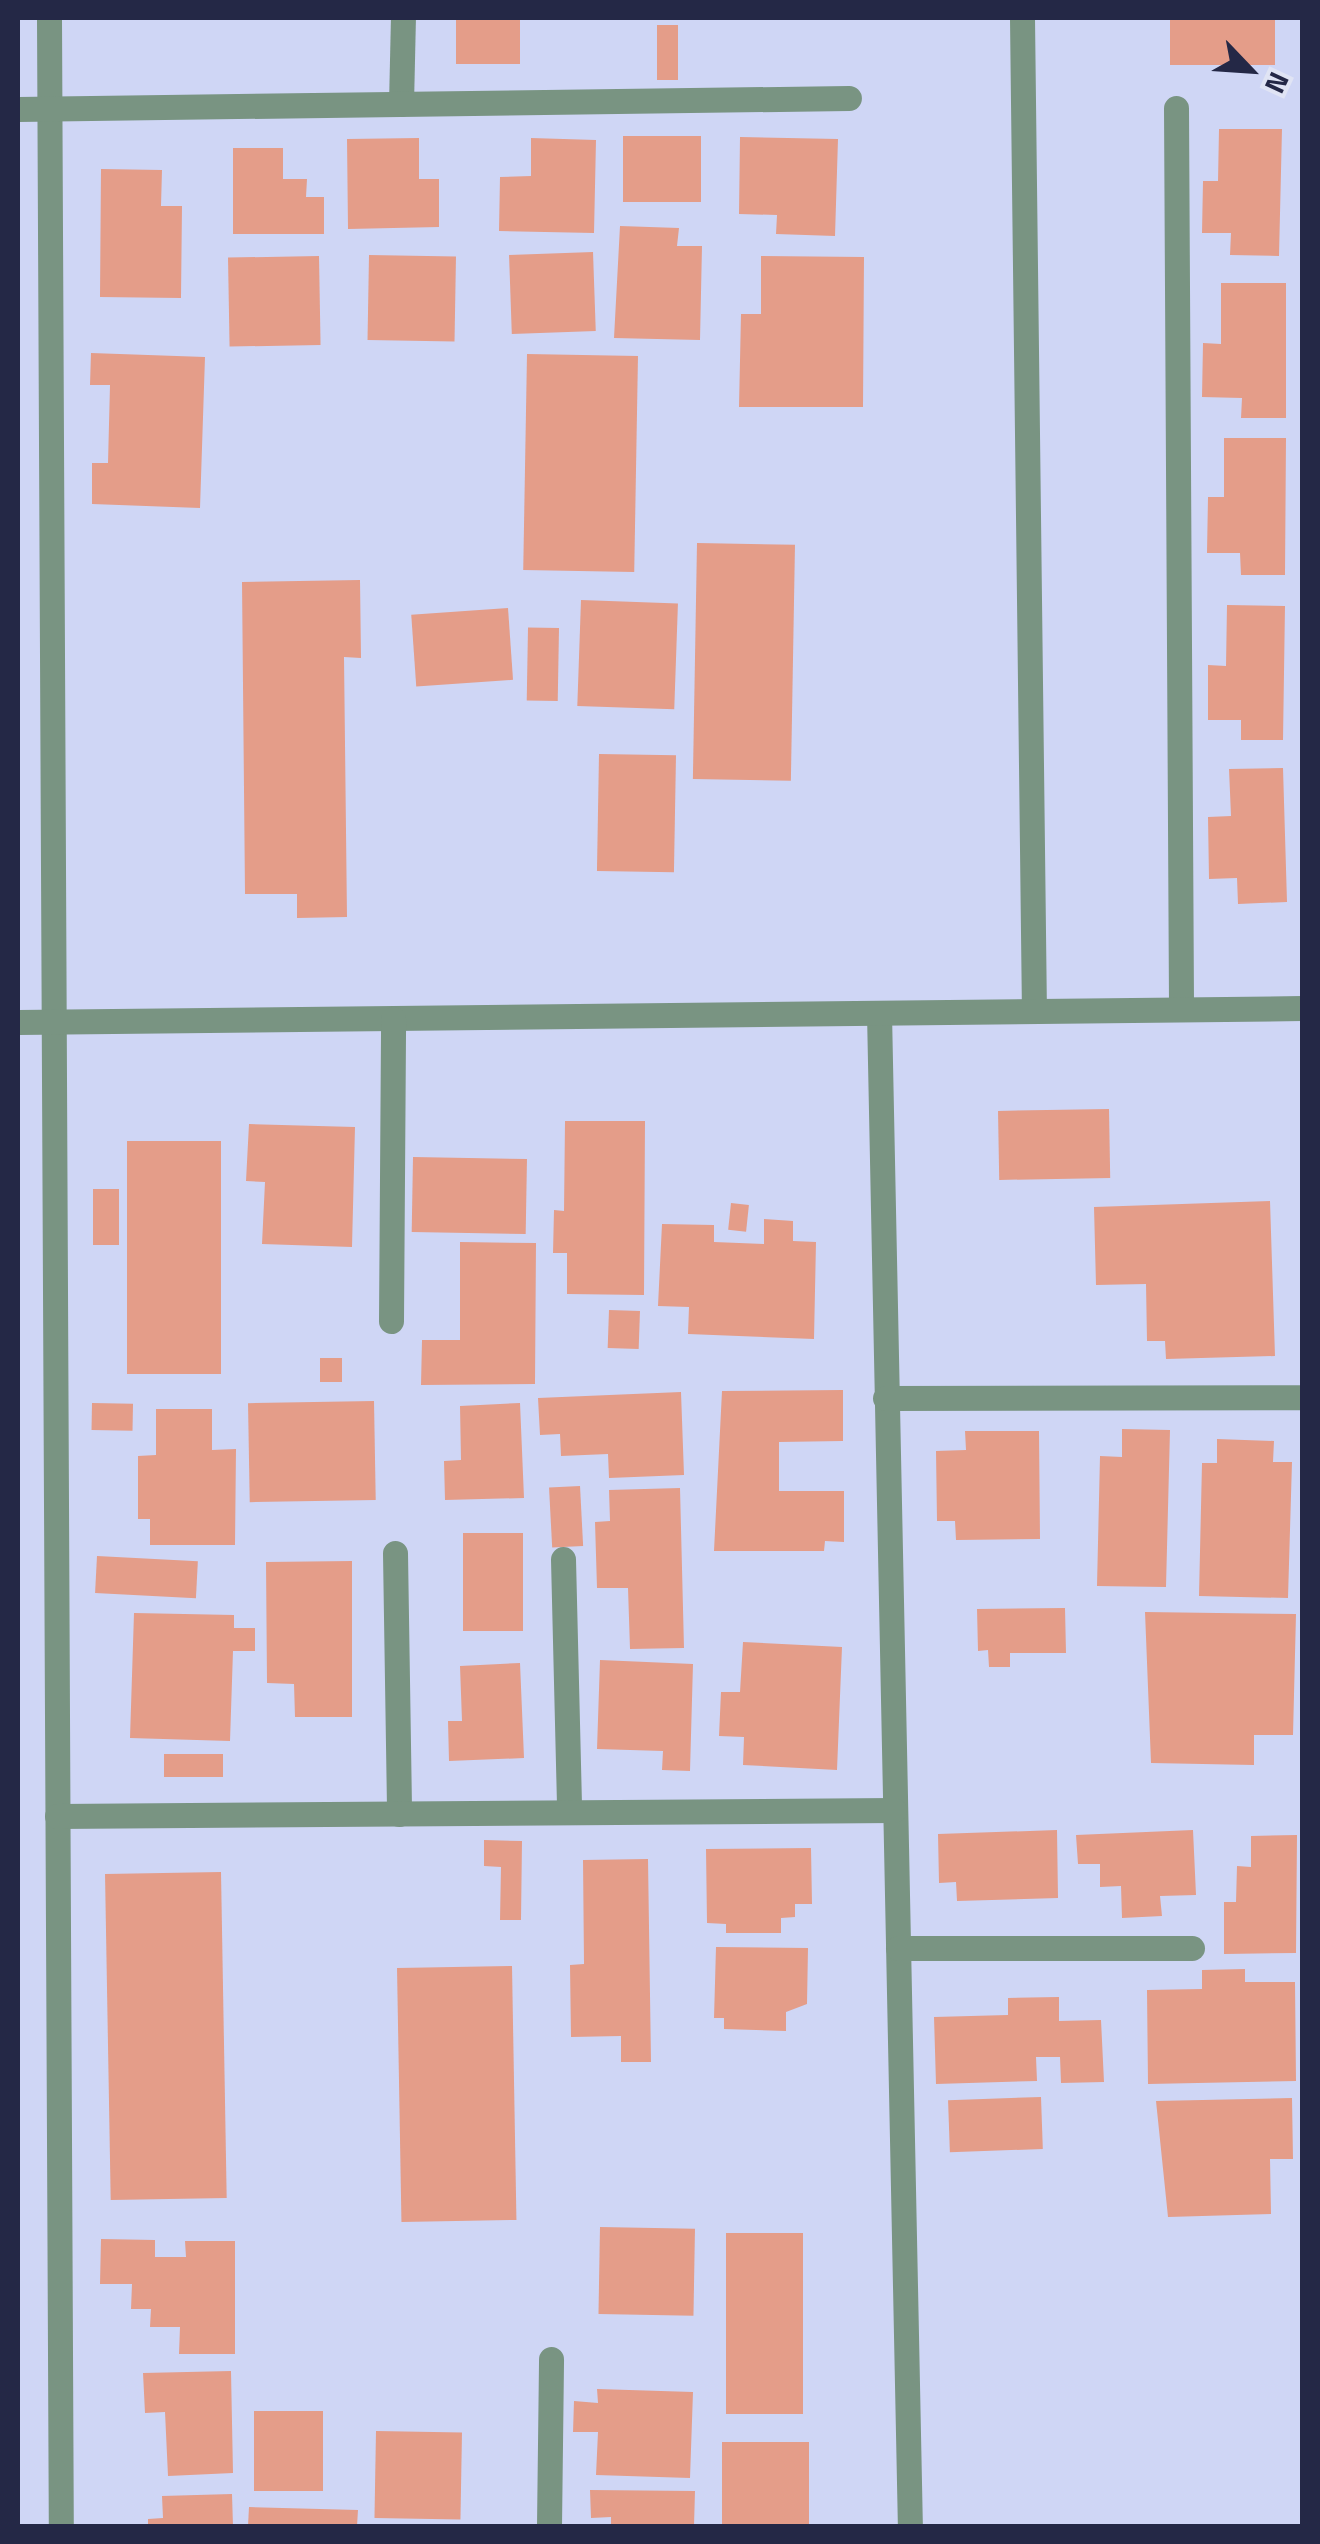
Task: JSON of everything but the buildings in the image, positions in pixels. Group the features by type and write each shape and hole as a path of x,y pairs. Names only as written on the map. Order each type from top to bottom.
{"street":[{"path":"49,18 60,2526"},
{"path":"401,104 403,18"},
{"path":"1022,18 1034,1010"},
{"path":"18,109 849,98"},
{"path":"1176,108 1181,1008"},
{"path":"18,1022 1302,1008"},
{"path":"879,1013 910,2526"},
{"path":"392,1019 392,1321"},
{"path":"885,1398 1300,1398"},
{"path":"395,1553 399,1814"},
{"path":"563,1559 569,1812"},
{"path":"57,1816 894,1810"},
{"path":"898,1948 1192,1948"},
{"path":"549,2526 552,2359"}]}
